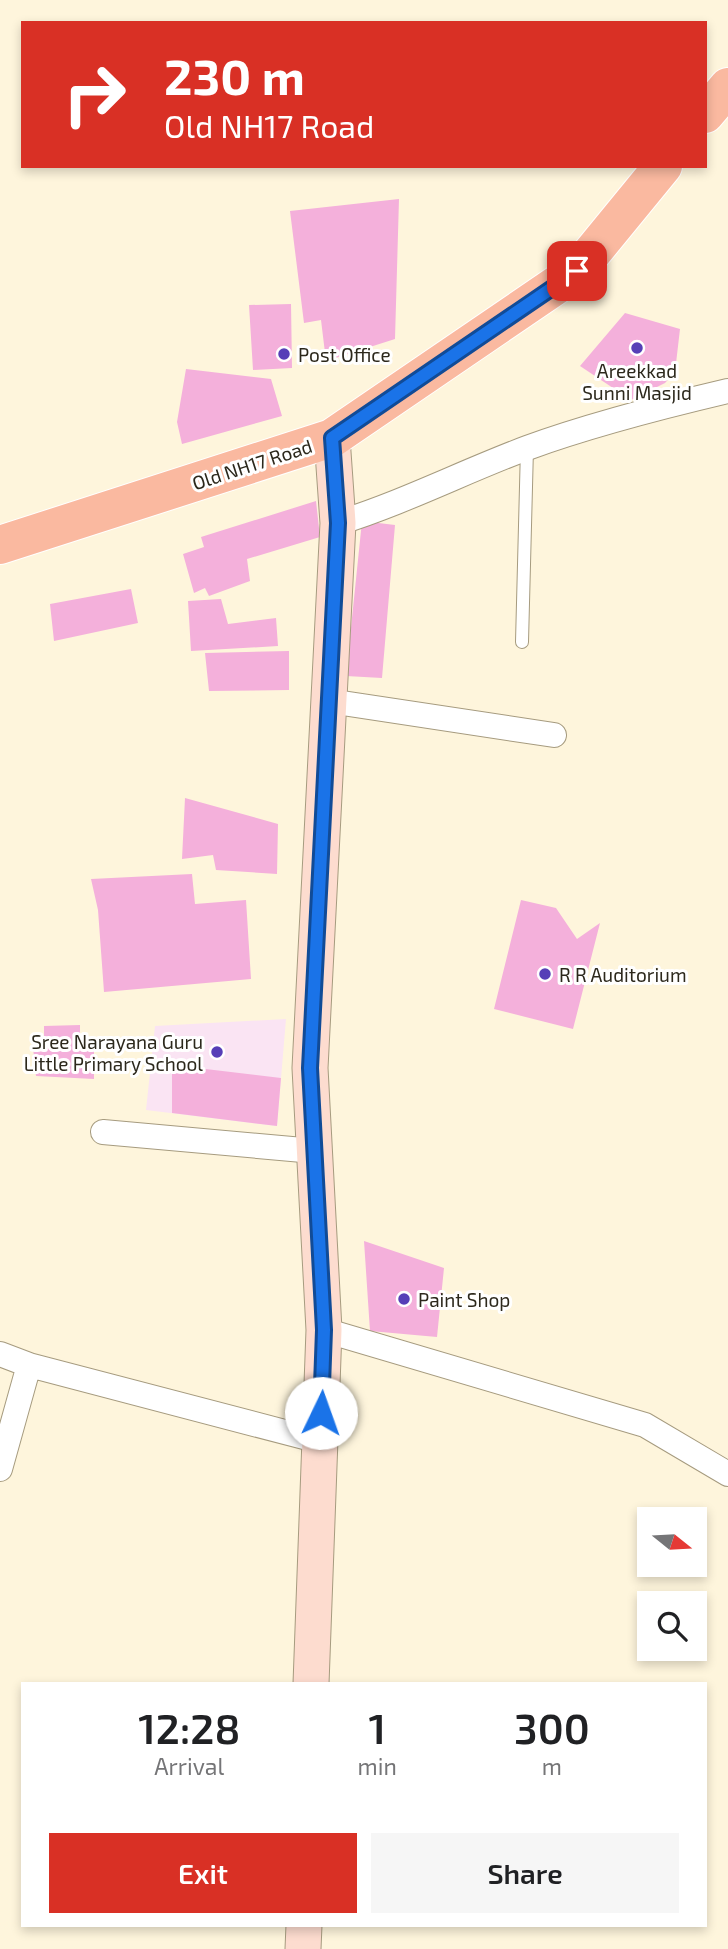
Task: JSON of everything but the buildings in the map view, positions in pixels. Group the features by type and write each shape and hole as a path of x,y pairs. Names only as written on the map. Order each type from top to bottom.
{"main road":[{"path":"707,112 728,87"},
{"name":"Old NH17 Road","path":"0,545 332,438 577,271 661,168"},
{"path":"311,1682 324,1330 310,1068 338,523 332,438"},
{"path":"303,1949 304,1927"}],"street":[{"path":"338,523 399,503 527,449 643,411 728,391"},
{"path":"329,701 554,735"},
{"path":"103,1132 314,1151"},
{"path":"324,1330 645,1424 728,1474"},
{"path":"0,1354 29,1365 319,1441"},
{"path":"0,1469 29,1365"}],"lane":[{"path":"522,642 527,449"}],"shaded area":[{"name":"Sree Narayana Guru Little Primary School","path":"286,1019 277,1126 146,1110 155,1026"}],"place":[{"name":"Areekkad Sunni Masjid","path":"637,348"},
{"name":"Post Office","path":"284,354"},
{"name":"R R Auditorium","path":"545,974"},
{"name":"Sree Narayana Guru Little Primary School","path":"217,1052"},
{"name":"Paint Shop","path":"404,1299"}],"route":[{"path":"321,1413 324,1330 310,1068 338,523 332,438 577,271"}]}
